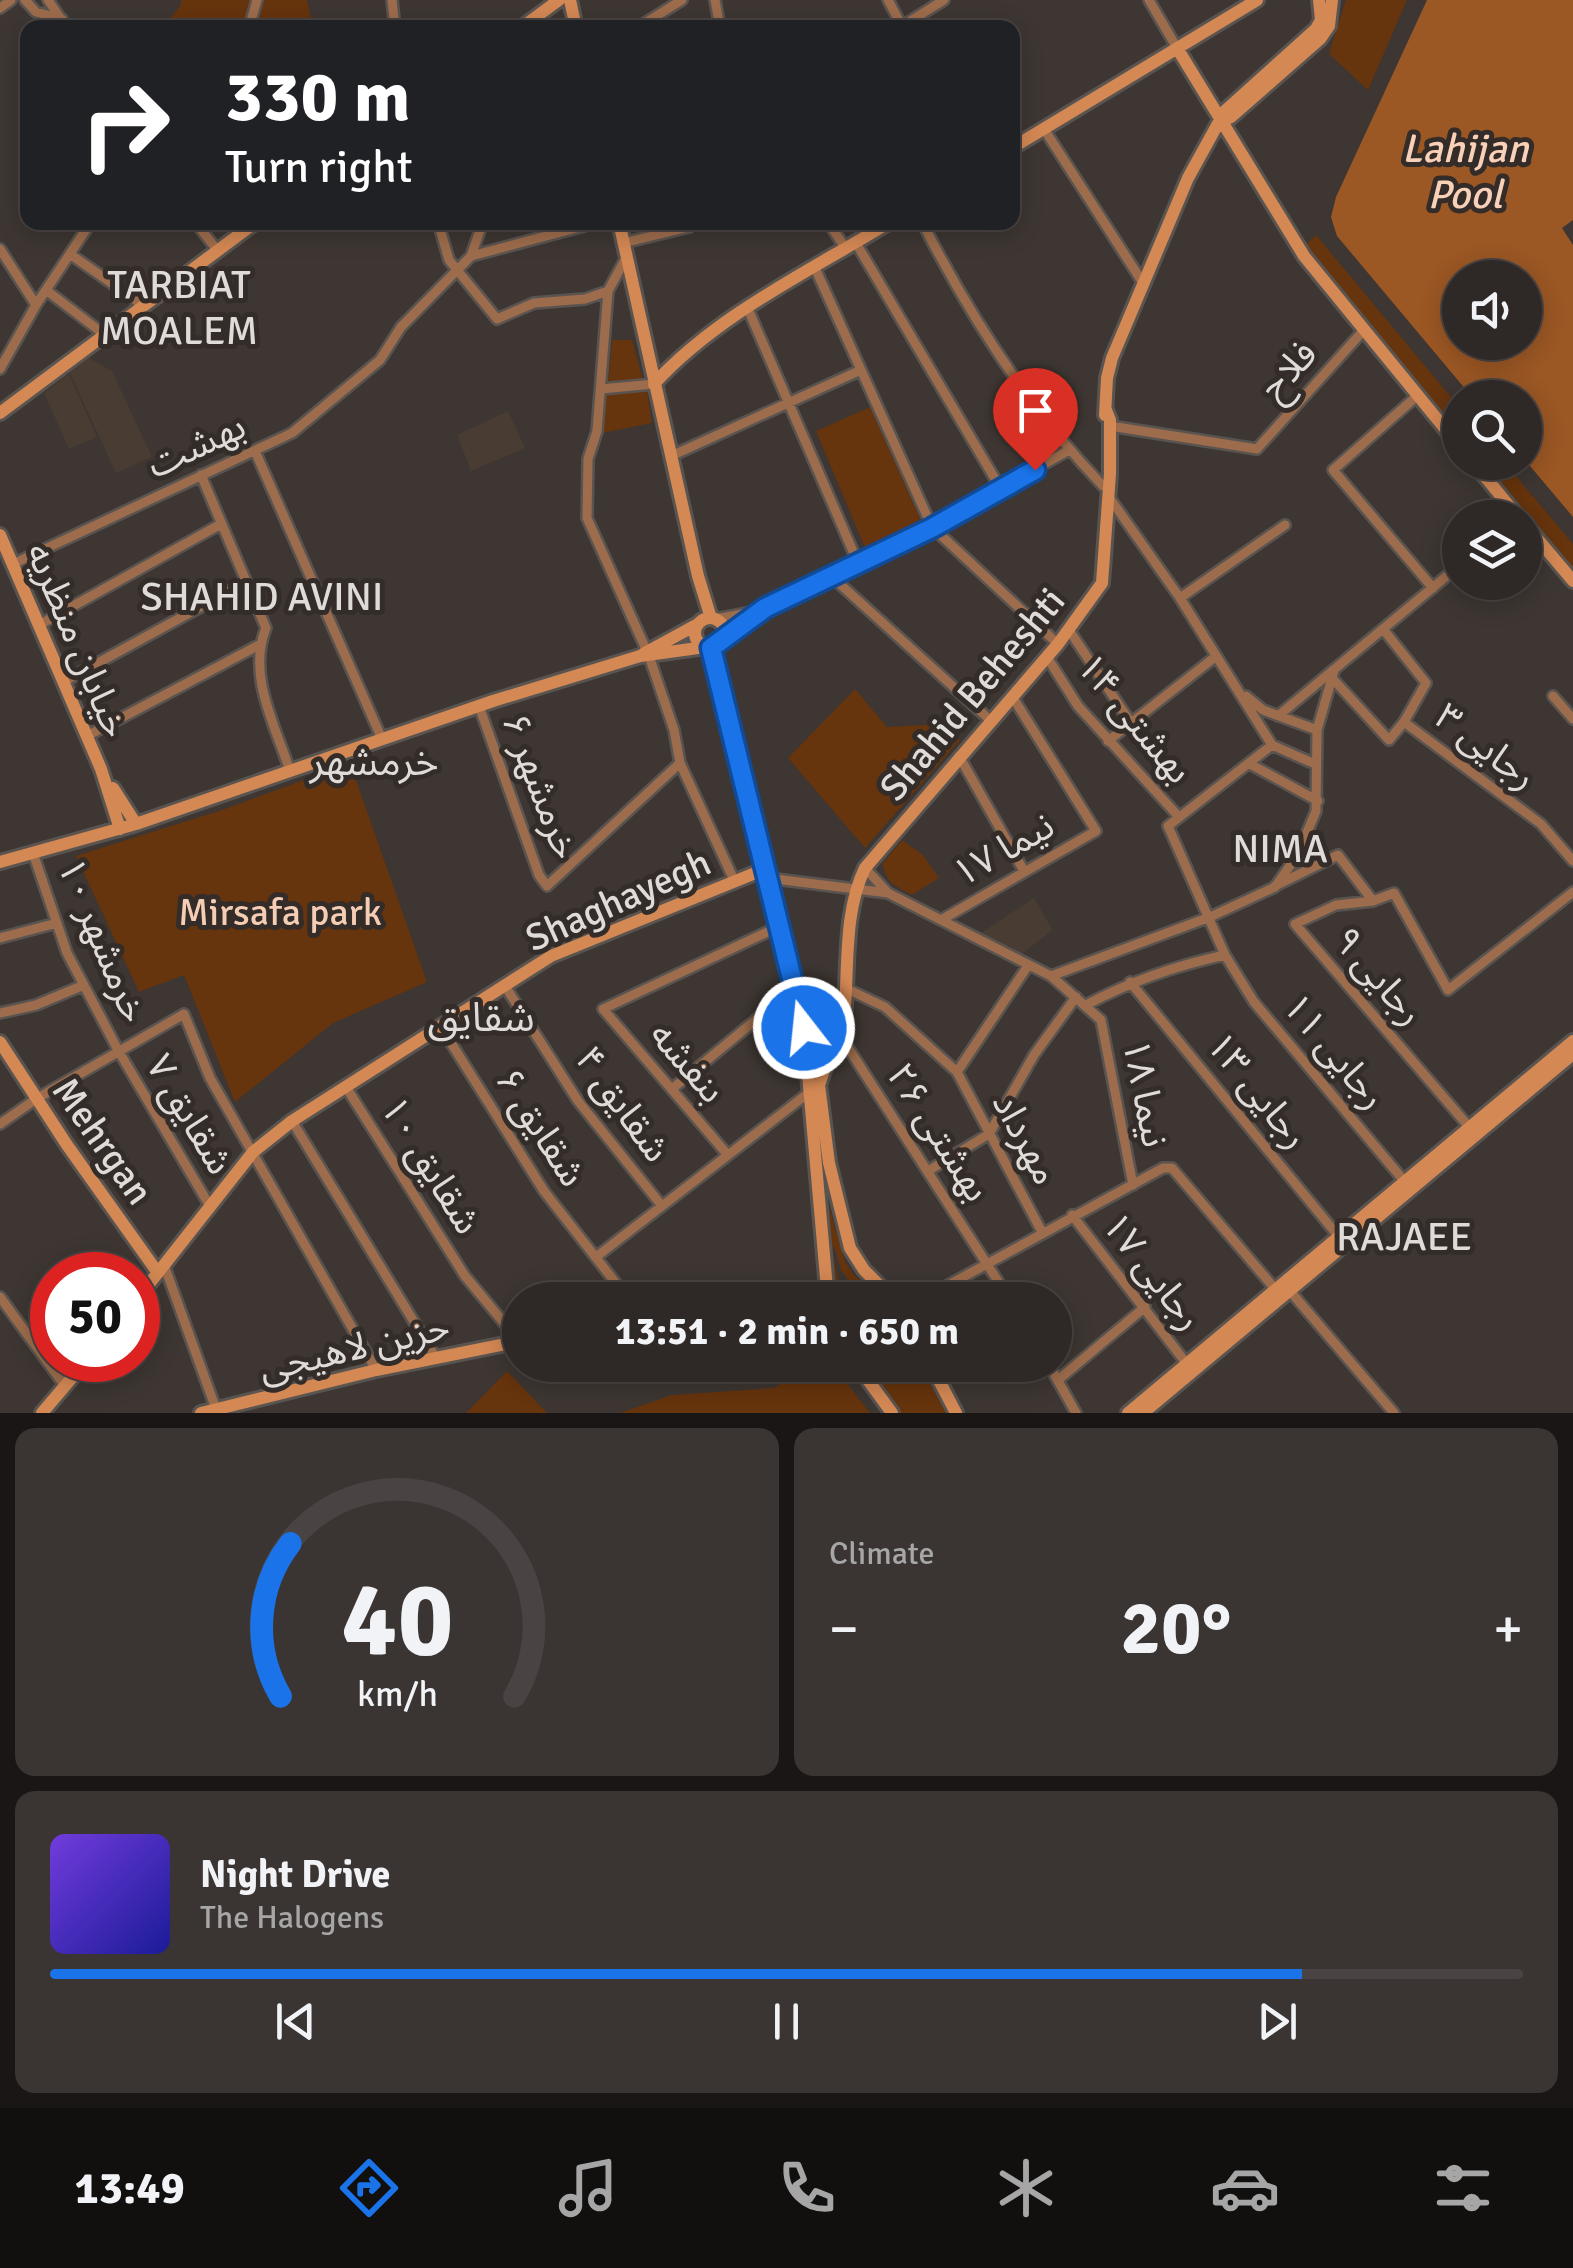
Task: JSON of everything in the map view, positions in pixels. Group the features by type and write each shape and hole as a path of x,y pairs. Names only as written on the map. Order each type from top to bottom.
{"main road":[{"path":"1020,143 1257,0"},
{"path":"1106,492 1107,378 1112,358 1188,178 1225,110 1316,29 1321,20 1319,0"},
{"path":"1220,122 1232,117 1320,39 1329,26 1332,0"},
{"path":"534,20 563,3"},
{"path":"1177,48 1304,256 1442,425"},
{"path":"0,413 246,230"},
{"path":"621,230 698,576 706,621 696,638 708,648 792,990 804,1021 806,1052 850,1248 876,1282"},
{"path":"654,384 681,355 877,230"},
{"path":"648,354 681,355"},
{"path":"1106,410 1110,426 1106,492"},
{"path":"1488,480 1504,500"},
{"name":"Shahid Beheshti","path":"844,1019 854,890 865,868 1058,644 1102,583 1106,492"},
{"name":"خیابان منظریه","path":"0,534 101,769"},
{"path":"1542,546 1573,581"},
{"path":"0,862 136,824 478,706 646,654 706,621 723,625 724,639 708,648 646,654"},
{"path":"101,769 136,824"},
{"path":"101,769 120,829"},
{"name":"Shaghayegh","path":"161,1269 253,1152 292,1121 551,956 734,880 766,873"},
{"path":"804,1021 814,1013 828,1012 844,1019 814,1089 823,1282"},
{"path":"1143,1413 1473,1132 1573,1041"},
{"name":"Mehrgan","path":"0,1042 36,1099 161,1269"},
{"path":"806,1052 816,1060 829,1056"},
{"path":"1128,1413 1283,1290 1405,1182 1573,1054"},
{"name":"حزین لاهیجی","path":"377,1374 502,1346"},
{"name":"حزین لاهیجی","path":"202,1413 502,1347"},
{"path":"42,1413 68,1382"},
{"path":"869,1382 892,1413"},
{"path":"939,1382 956,1413"}],"street":[{"path":"0,8 11,0"},
{"path":"26,0 36,12 57,20"},
{"path":"650,20 682,0"},
{"path":"913,20 944,0"},
{"path":"1149,0 1177,48"},
{"path":"1044,129 1143,282"},
{"path":"0,368 86,230"},
{"path":"201,230 218,251"},
{"path":"440,230 456,272 497,319 534,303 586,299 608,291"},
{"path":"471,256 481,230"},
{"path":"471,256 570,230"},
{"path":"623,243 673,230"},
{"path":"836,230 851,246 928,365 1001,489"},
{"path":"926,230 952,280 1069,450 1106,492 1180,598 1272,745 1316,764"},
{"path":"0,249 36,305"},
{"path":"70,254 144,306"},
{"name":"بهشت","path":"12,564 298,429 386,352 400,328 471,256"},
{"path":"626,258 608,291 597,431 588,459 587,518 646,654 674,730 680,763 734,880"},
{"path":"815,268 932,528 1058,644"},
{"path":"46,290 105,335"},
{"path":"586,299 606,312"},
{"path":"748,309 858,563"},
{"name":"فلاح","path":"1110,426 1257,449 1363,331"},
{"path":"671,456 861,370"},
{"path":"601,388 654,384"},
{"path":"1418,396 1333,470 1433,588"},
{"path":"255,450 382,739"},
{"path":"724,639 765,608 932,528 1069,450"},
{"path":"200,475 266,628 259,645 258,675 290,770"},
{"path":"39,625 221,524"},
{"path":"1180,598 1284,525"},
{"path":"832,576 990,720"},
{"path":"1278,716 1333,675 1442,580"},
{"path":"63,682 246,582"},
{"path":"706,621 765,608"},
{"path":"1333,675 1389,740 1426,684 1383,629"},
{"path":"1069,630 1132,722"},
{"path":"86,736 259,645"},
{"name":"بهشتی ۱۴","path":"1047,656 1078,706 1179,817"},
{"path":"1108,741 1215,658"},
{"path":"1275,886 1298,854 1318,801 1318,730 1333,675"},
{"path":"1240,691 1263,710 1318,730"},
{"name":"نیما ۱۷","path":"940,920 1096,831 1012,696"},
{"path":"1554,696 1573,719"},
{"name":"خرمشهر ۶","path":"478,706 539,874 547,886 680,763"},
{"name":"رجایی ۳","path":"1404,722 1541,824 1573,861"},
{"path":"1179,817 1272,745"},
{"path":"959,756 1024,871"},
{"path":"1250,764 1318,801"},
{"name":"رجایی ۱۱","path":"1179,817 1168,826 1225,955 1254,1002 1405,1182"},
{"name":"خرمشهر ۱۰","path":"33,853 67,953 118,1050"},
{"path":"1050,976 1210,916 1338,856 1373,901 1394,894 1448,990 1573,892"},
{"path":"865,868 888,893"},
{"path":"766,873 888,893"},
{"name":"نیما ۱۸","path":"888,893 1050,976 1101,1020 1132,1184"},
{"name":"رجایی ۹","path":"1373,901 1336,905 1296,924 1473,1132"},
{"path":"0,938 57,924"},
{"name":"بنفشه","path":"727,1154 603,1009 778,926"},
{"path":"1086,1005 1172,966 1225,955"},
{"path":"847,989 885,1008 957,1072 1027,967"},
{"name":"رجایی ۱۳","path":"1130,982 1339,1237"},
{"path":"0,1013 36,1005 84,985"},
{"name":"شقایق ۴","path":"506,986 578,1101 662,1206"},
{"path":"672,1089 792,990"},
{"path":"928,1170 989,1134 1034,1055 1076,997"},
{"path":"0,1124 184,1014 210,1078 377,1374"},
{"name":"شقایق ۶","path":"441,1026 544,1191 615,1282"},
{"name":"بهشتی ۲۶","path":"840,1034 999,1282"},
{"name":"شقایق ۷","path":"118,1050 211,1208"},
{"name":"مهرداد","path":"957,1072 1042,1232"},
{"name":"شقایق ۱۰","path":"346,1087 466,1276 502,1321"},
{"path":"596,1258 814,1089"},
{"path":"292,1121 436,1358"},
{"path":"954,1282 1072,1215 1163,1168 1172,1168 1394,1413"},
{"name":"رجایی ۱۷","path":"1072,1215 1187,1364"},
{"path":"161,1269 219,1411"},
{"path":"0,1298 65,1386"},
{"path":"1072,1368 1145,1307"},
{"path":"1059,1382 1076,1413"}],"shaded area":[{"path":"89,358 112,371 152,457 116,473 70,373"},
{"path":"69,374 97,437 69,449 44,393"},
{"path":"508,411 525,448 471,471 457,435"},
{"path":"1034,898 1053,930 1015,959 975,937"}],"green space":[{"path":"181,0 253,0 247,20 169,20"},
{"path":"264,0 307,0 311,20 257,20"},
{"path":"1346,0 1407,0 1368,90 1329,54"},
{"path":"1316,235 1442,386 1442,412 1311,256 1307,244"},
{"path":"612,340 632,340 643,380 608,383"},
{"path":"647,391 652,423 602,433 606,394"},
{"path":"870,407 923,525 866,550 816,431"},
{"path":"1499,480 1519,480 1536,500 1516,500"},
{"path":"1542,507 1573,544 1573,568 1542,531"},
{"path":"855,689 887,727 945,724 960,740 865,848 788,758"},
{"name":"Mirsafa park","path":"350,763 427,982 333,1023 235,1102 184,975 139,992 76,856 222,810"},
{"path":"902,840 923,855 939,878 912,895 892,883 884,870 883,863"},
{"path":"825,1193 845,1262 862,1282 849,1282 841,1270 834,1246 839,1282 833,1282"},
{"path":"502,1376 502,1382 517,1382 547,1413 466,1413"},
{"path":"784,1382 846,1382 870,1413 620,1413 672,1395 774,1388"},
{"path":"877,1382 929,1382 946,1413 900,1413"}],"water":[{"name":"Lahijan Pool","path":"1427,0 1573,0 1573,220 1562,228 1573,245 1573,517 1542,480 1542,380 1458,380 1337,236 1331,217 1336,197"}],"district":[{"name":"TARBIAT MOALEM","path":"179,307"},
{"name":"SHAHID AVINI","path":"262,596"},
{"name":"خرمشهر","path":"374,761"},
{"name":"NIMA","path":"1280,848"},
{"name":"شقایق","path":"481,1017"},
{"name":"RAJAEE","path":"1404,1236"}],"route":[{"path":"804,1028 711,648 765,608 932,528 1035,470"}]}
